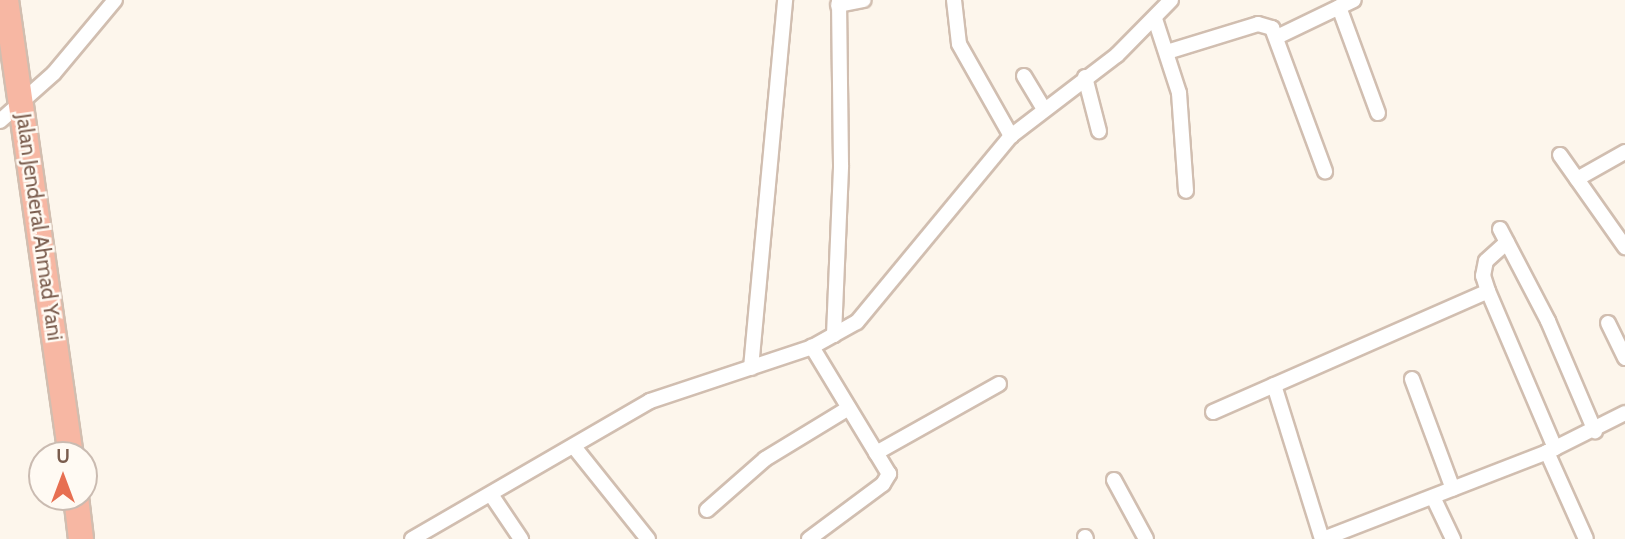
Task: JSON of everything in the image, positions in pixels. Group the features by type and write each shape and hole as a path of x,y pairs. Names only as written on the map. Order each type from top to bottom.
{"highway":[{"name":"Jalan Jenderal Ahmad Yani","path":"6,0 69,441"},
{"path":"78,511 81,539"}],"street":[{"path":"0,121 54,73 115,0"},
{"path":"751,368 785,0"},
{"path":"834,335 841,165 839,2 864,0"},
{"path":"954,0 959,44 1011,136"},
{"path":"412,539 435,534 492,496 657,397 812,347 857,322 885,292 1011,136 1155,19 1171,0"},
{"path":"1278,37 1331,6 1354,0"},
{"path":"1331,6 1378,113"},
{"path":"1155,19 1179,93 1186,191"},
{"path":"1167,52 1258,24 1266,24 1278,37 1325,171"},
{"path":"1024,76 1044,109"},
{"path":"1085,77 1098,131"},
{"path":"1577,179 1625,152"},
{"path":"1560,155 1625,247"},
{"path":"1586,539 1483,276 1486,261 1503,236 1548,321 1595,431"},
{"path":"1213,412 1488,291"},
{"path":"1608,323 1625,358"},
{"path":"809,539 889,479 812,347"},
{"path":"1412,379 1453,489"},
{"path":"876,453 999,384"},
{"path":"1274,385 1322,539 1349,534 1595,431 1625,413"},
{"path":"707,510 765,458 849,408"},
{"path":"575,448 648,539"},
{"path":"1114,480 1146,539"},
{"path":"492,496 521,539"},
{"path":"1433,497 1453,539"}]}
